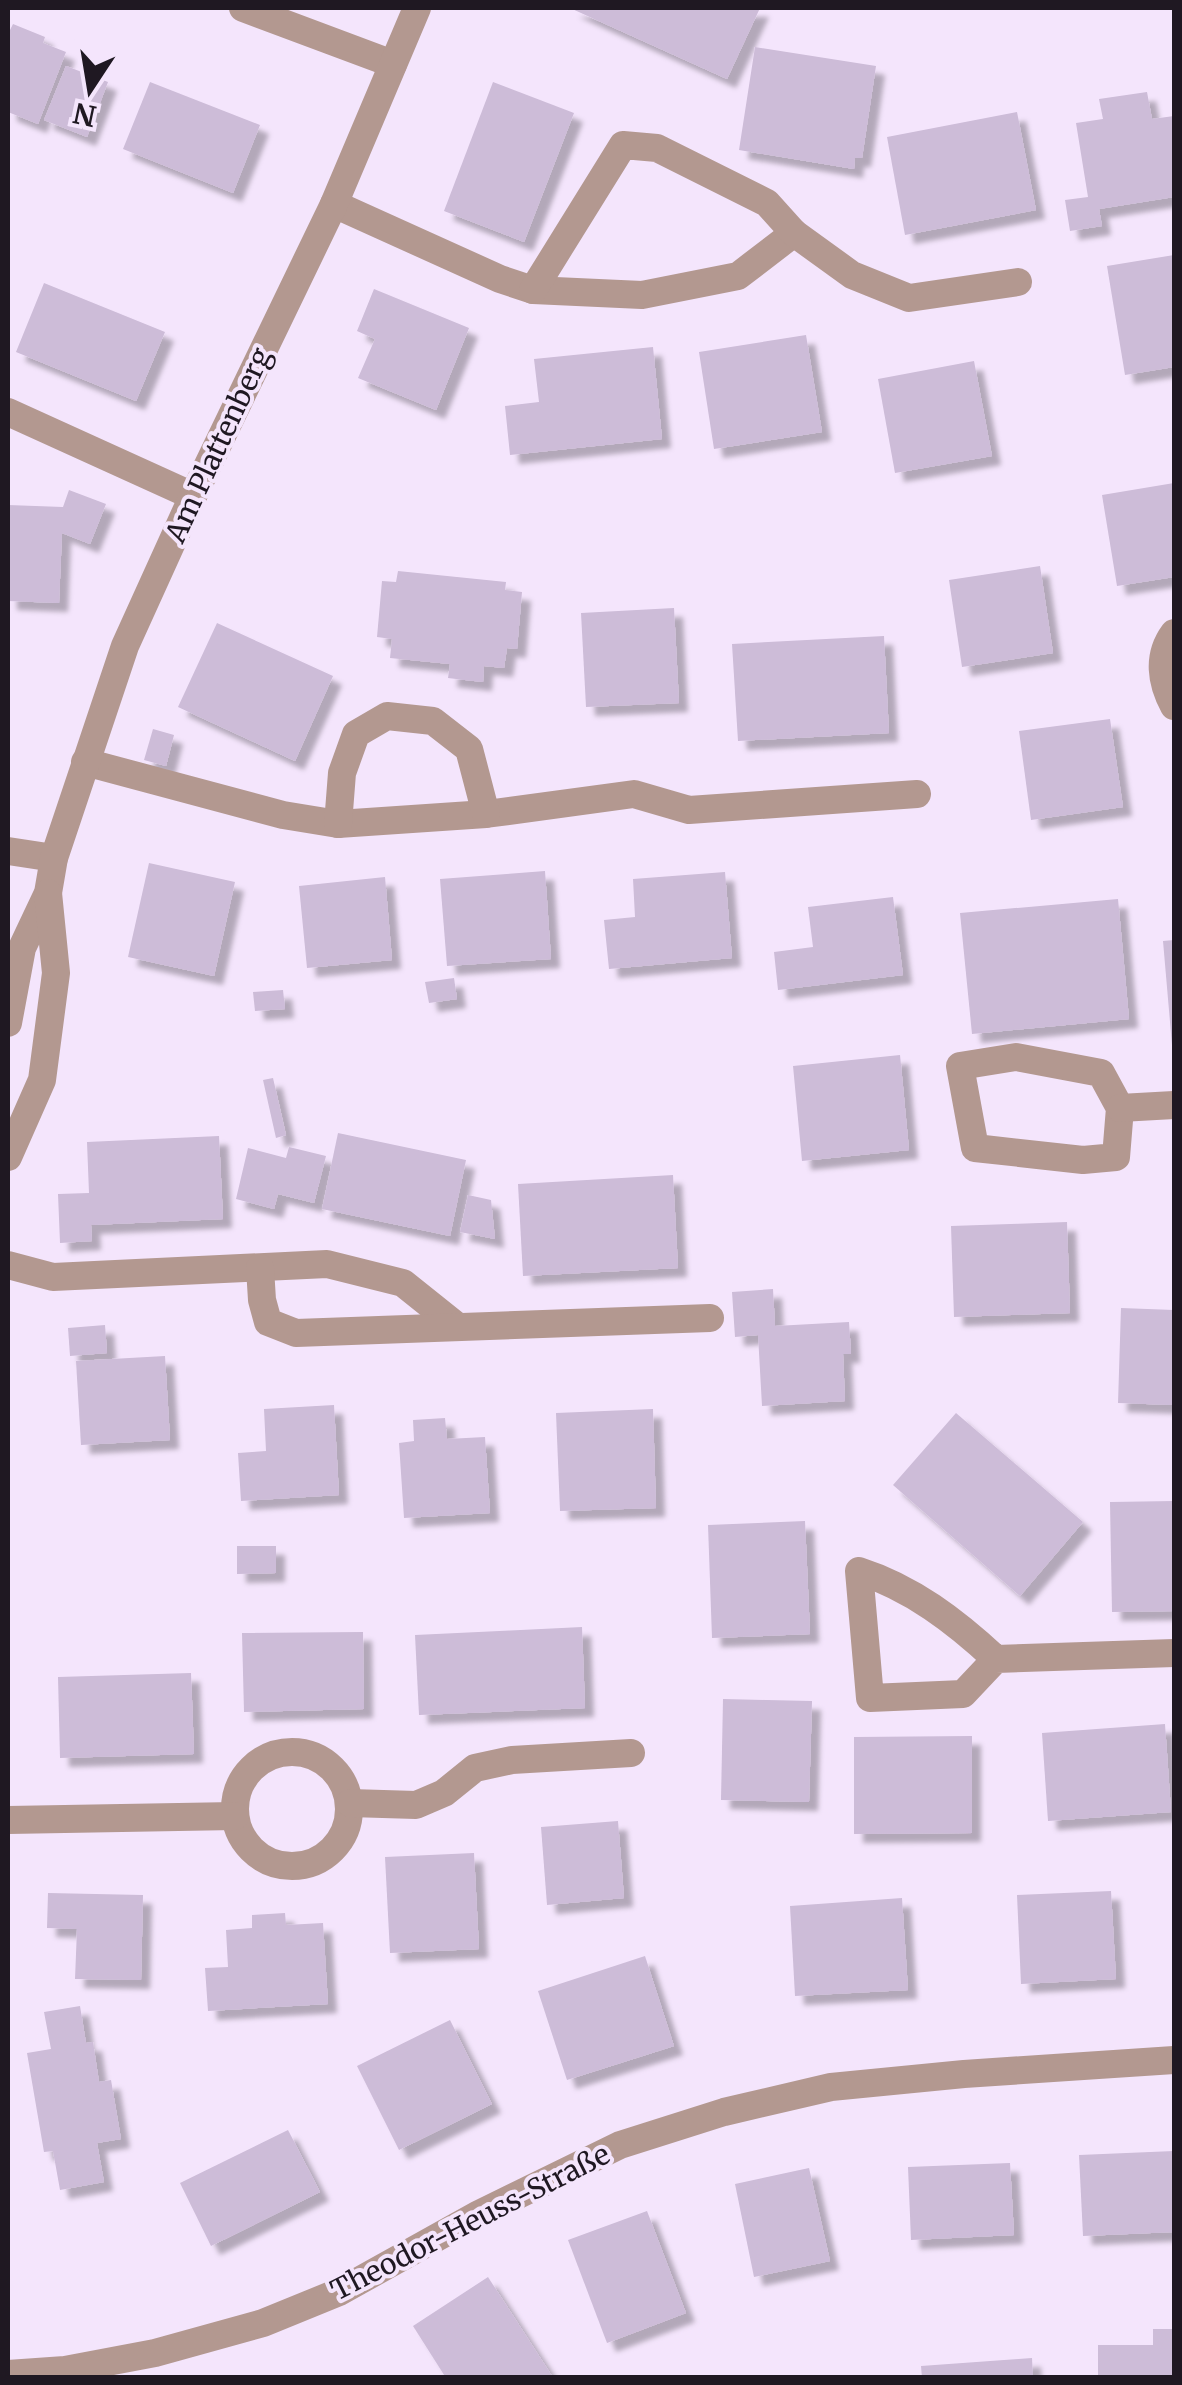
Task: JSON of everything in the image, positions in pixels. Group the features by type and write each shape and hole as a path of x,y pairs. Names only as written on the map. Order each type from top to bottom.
{"street":[{"path":"243,8 393,64"},
{"name":"Am Plattenberg","path":"8,1165 8,1154 42,1080 56,973 48,893 54,858 125,646 334,204 417,8"},
{"path":"533,290 623,145 657,148 767,204 794,232 852,275 909,298 1018,282"},
{"path":"334,204 533,290 642,295 738,276 794,232"},
{"path":"8,412 193,496"},
{"path":"1174,633 1164,656 1162,674 1174,706"},
{"path":"338,824 342,773 356,734 388,716 433,721 469,749 486,814"},
{"path":"85,762 283,815 338,824 486,814 634,794 689,810 917,794"},
{"path":"8,851 54,858"},
{"name":"Am Plattenberg","path":"8,1023 22,948 48,893"},
{"path":"1016,1057 1101,1073 1120,1108 1116,1157 1083,1160 975,1148 960,1066 1016,1057"},
{"path":"1120,1108 1174,1105"},
{"path":"8,1265 53,1277 327,1264 403,1282 458,1327"},
{"path":"260,1268 268,1322 296,1333 710,1318"},
{"path":"996,1659 963,1694 870,1698 860,1571 896,1583 964,1630 996,1659 1174,1653"},
{"path":"286,1752 304,1753 335,1771 350,1803 348,1823 340,1842 326,1856 308,1865 268,1863 240,1835 234,1816 242,1780 253,1766 286,1752"},
{"path":"350,1803 416,1804 444,1793 474,1768 512,1760 631,1753"},
{"path":"8,1820 234,1816"},
{"name":"Theodor-Heuss-Straße","path":"8,2374 66,2370 155,2353 263,2323 339,2292 479,2214 620,2146 724,2112 831,2088 964,2074 1174,2060"}],"building":[{"path":"570,8 760,8 727,79"},
{"path":"13,24 45,37 43,43 66,52 38,124 8,112 8,29"},
{"path":"755,47 876,66 862,158 855,158 854,169 739,150"},
{"path":"66,66 108,82 87,137 44,120"},
{"path":"150,82 260,125 233,193 123,149"},
{"path":"493,82 574,113 524,242 444,211"},
{"path":"1147,92 1152,119 1174,116 1174,197 1099,209 1102,226 1070,231 1065,200 1088,197 1076,123 1103,119 1099,99"},
{"path":"1017,112 1036,210 905,235 887,137"},
{"path":"1174,255 1174,367 1125,375 1107,266"},
{"path":"44,283 165,332 136,401 16,352"},
{"path":"374,289 469,328 436,410 358,378 375,339 357,331"},
{"path":"806,335 822,432 714,449 699,352"},
{"path":"653,347 662,439 510,455 505,406 539,402 534,359"},
{"path":"974,361 992,456 895,473 878,379"},
{"path":"1174,483 1174,577 1117,586 1102,495"},
{"path":"69,490 106,504 90,544 62,533 59,603 8,601 8,505 63,507"},
{"path":"1040,566 1053,653 962,667 949,580"},
{"path":"398,571 506,582 505,590 522,592 517,649 507,648 504,668 484,666 483,682 448,678 450,664 390,658 392,639 377,637 382,581 396,582"},
{"path":"674,608 679,703 586,707 581,613"},
{"path":"217,623 333,676 295,761 178,707"},
{"path":"884,636 889,733 738,741 732,644"},
{"path":"1110,719 1123,807 1031,820 1019,731"},
{"path":"153,729 174,735 166,766 144,760"},
{"path":"149,863 235,882 214,976 128,957"},
{"path":"545,871 551,959 447,966 440,879"},
{"path":"725,872 732,958 609,969 604,920 635,917 633,879"},
{"path":"385,877 392,960 307,968 299,886"},
{"path":"893,897 903,975 778,990 774,952 813,947 808,907"},
{"path":"1118,899 1129,1019 972,1034 960,913"},
{"path":"1174,940 1174,1044 1172,1045 1163,941"},
{"path":"454,978 457,999 429,1003 425,982"},
{"path":"283,990 285,1009 255,1011 253,992"},
{"path":"900,1055 909,1150 802,1161 793,1066"},
{"path":"273,1078 286,1135 276,1138 263,1080"},
{"path":"338,1133 466,1160 450,1236 322,1209"},
{"path":"219,1136 223,1219 91,1225 92,1241 60,1243 58,1194 89,1193 87,1142"},
{"path":"289,1147 326,1156 314,1203 278,1194 274,1209 236,1199 248,1148 286,1158"},
{"path":"673,1175 678,1268 523,1276 518,1184"},
{"path":"468,1195 491,1200 495,1239 460,1232"},
{"path":"1067,1222 1070,1313 954,1317 951,1226"},
{"path":"773,1289 775,1326 849,1322 851,1354 843,1354 845,1401 762,1406 758,1335 735,1337 732,1292"},
{"path":"1121,1308 1174,1310 1174,1405 1118,1403"},
{"path":"105,1325 107,1353 70,1356 68,1328"},
{"path":"165,1356 170,1440 81,1445 76,1361"},
{"path":"334,1405 339,1495 241,1501 238,1453 266,1451 264,1409"},
{"path":"653,1409 656,1508 560,1511 556,1413"},
{"path":"956,1413 1083,1522 1020,1596 893,1485"},
{"path":"445,1418 447,1439 485,1437 490,1513 404,1518 399,1443 414,1441 413,1420"},
{"path":"1174,1501 1174,1611 1112,1612 1110,1502"},
{"path":"805,1521 810,1634 712,1638 708,1525"},
{"path":"237,1546 276,1546 276,1573 237,1574"},
{"path":"582,1627 585,1708 419,1715 415,1635"},
{"path":"363,1632 364,1709 244,1712 242,1633"},
{"path":"191,1673 194,1754 60,1758 58,1677"},
{"path":"723,1699 812,1701 809,1802 721,1800"},
{"path":"1165,1724 1171,1812 1048,1821 1042,1733"},
{"path":"972,1736 972,1833 854,1834 854,1737"},
{"path":"618,1821 624,1898 547,1905 541,1827"},
{"path":"474,1853 479,1949 390,1953 385,1857"},
{"path":"1111,1891 1116,1979 1021,1984 1017,1895"},
{"path":"48,1893 143,1895 141,1980 75,1979 77,1929 47,1928"},
{"path":"902,1898 908,1990 795,1996 790,1906"},
{"path":"285,1913 286,1925 323,1923 328,2004 208,2011 205,1968 228,1967 226,1930 252,1928 252,1915"},
{"path":"645,1956 674,2046 567,2080 538,1991"},
{"path":"80,2006 86,2043 93,2042 99,2082 111,2080 121,2139 97,2143 104,2182 60,2190 53,2151 44,2152 27,2053 51,2049 44,2012"},
{"path":"450,2020 492,2104 399,2150 357,2066"},
{"path":"288,2130 320,2192 211,2246 180,2183"},
{"path":"1174,2151 1174,2232 1083,2236 1079,2155"},
{"path":"1010,2163 1014,2235 911,2240 908,2167"},
{"path":"809,2168 830,2261 754,2277 735,2184"},
{"path":"647,2211 686,2313 607,2343 568,2240"},
{"path":"488,2277 550,2378 446,2378 413,2326"},
{"path":"1153,2329 1174,2329 1174,2378 1098,2378 1098,2345 1153,2345"},
{"path":"1032,2358 1033,2378 922,2378 921,2366"}]}
